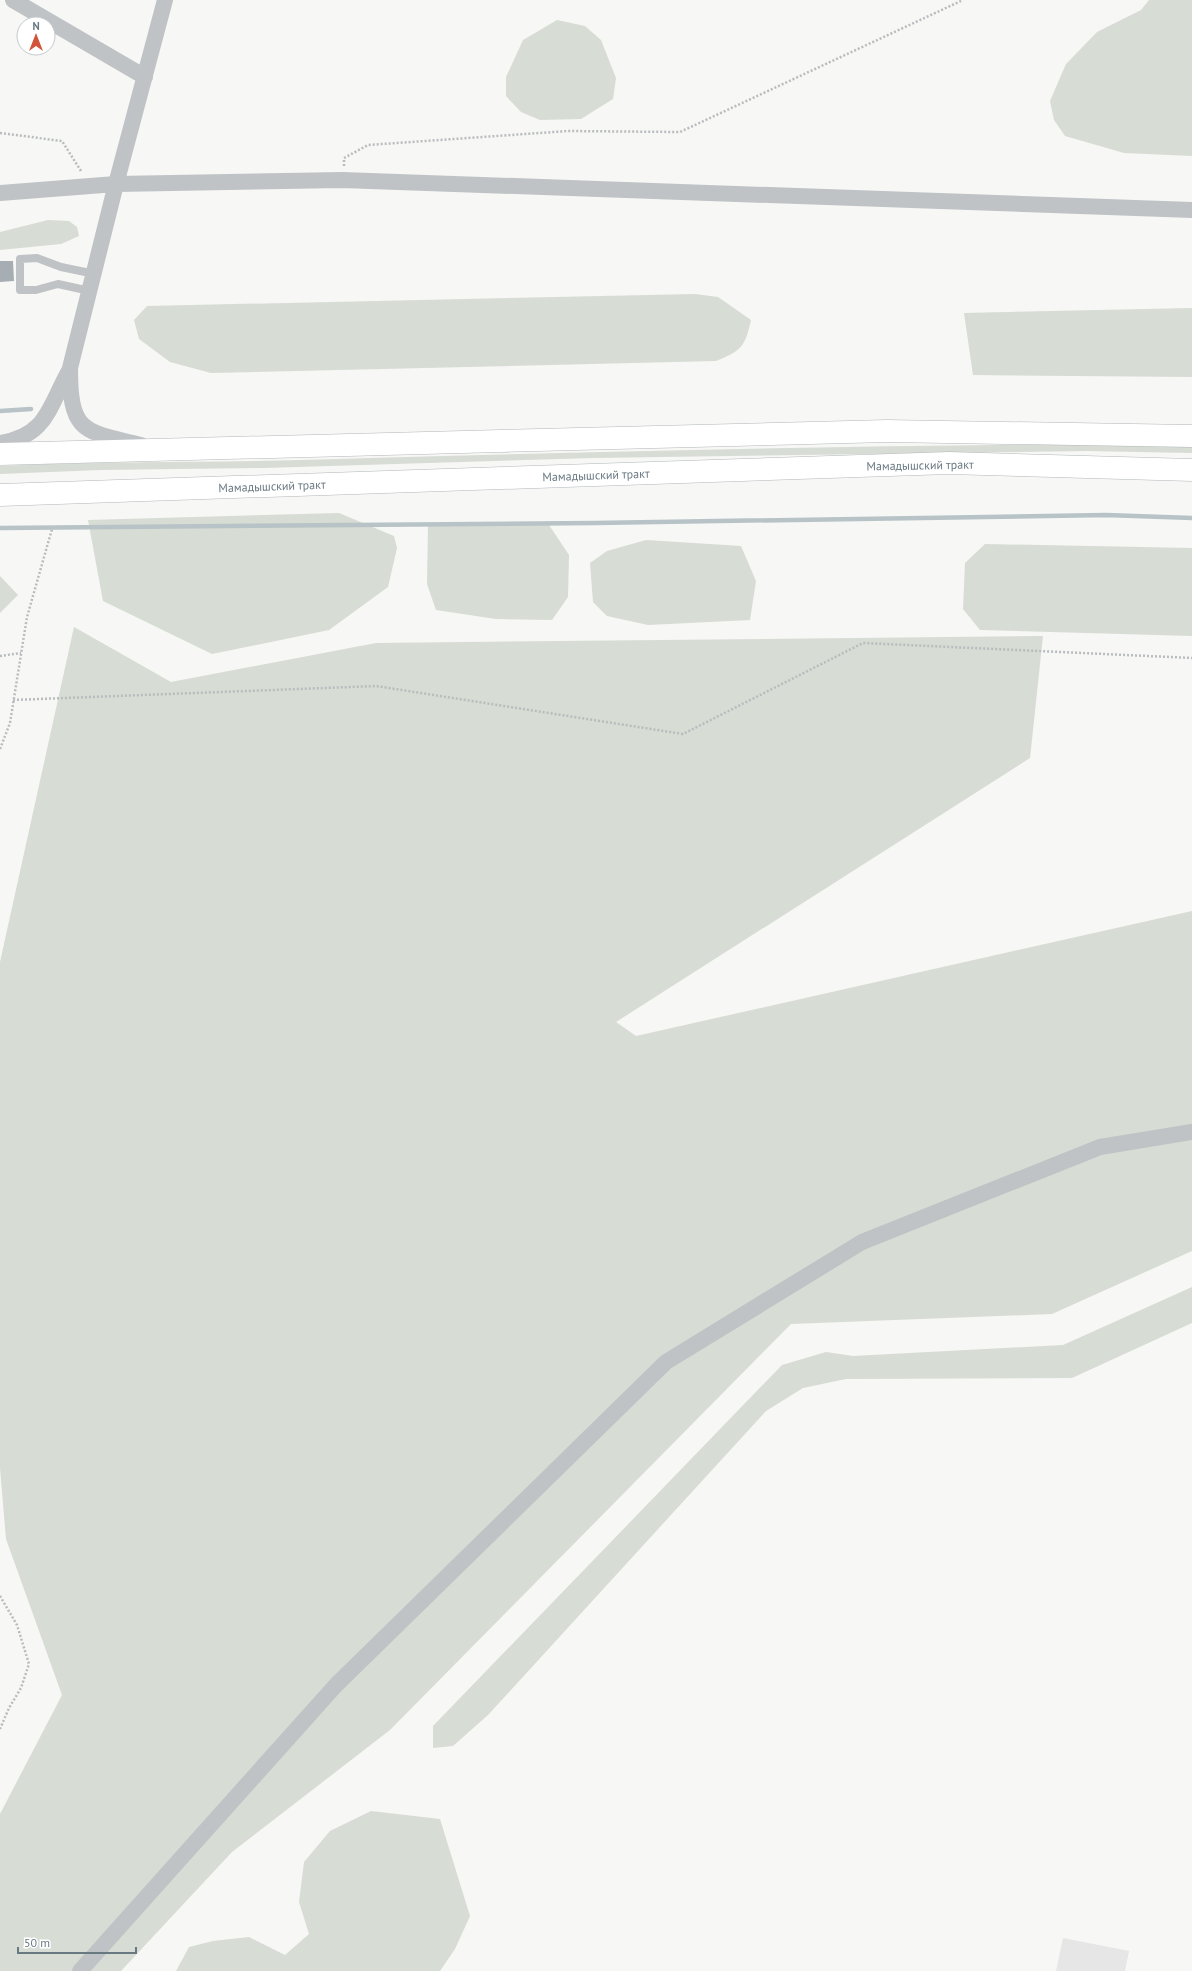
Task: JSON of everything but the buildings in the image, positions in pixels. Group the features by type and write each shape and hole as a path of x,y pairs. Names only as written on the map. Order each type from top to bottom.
{"main road":[{"path":"0,454 888,431 1192,436"},
{"name":"Мамадышский тракт","path":"0,495 949,463 1192,470"}],"street":[{"path":"13,0 145,77"},
{"path":"0,443 17,440 35,430 50,410 57,392 70,368 95,274 116,184 165,0"},
{"path":"0,193 116,184 342,180 1192,210"},
{"path":"70,368 73,408 76,416 85,427 103,436 161,450"},
{"path":"80,1971 336,1685 666,1362 862,1242 1100,1147 1192,1132"}],"lane":[{"path":"90,291 58,284 36,290 20,290 20,259 37,258 61,266 95,274"}],"path":[{"path":"342,180 344,158 368,145 568,131 680,132 963,0"},
{"path":"0,133 62,141 90,186"},
{"path":"0,749 10,723 27,617 52,529"},
{"path":"13,700 376,686 683,734 864,643 1192,658"},
{"path":"0,656 21,652"},
{"path":"0,1596 17,1625 29,1664 21,1688 9,1708 0,1729"}],"shaded area":[{"path":"1149,0 1192,0 1192,156 1124,153 1065,136 1054,120 1050,101 1066,64 1097,32 1141,10"},
{"path":"557,20 585,26 601,40 616,78 613,99 581,119 540,120 521,112 506,96 506,77 523,40"},
{"path":"48,220 69,221 77,227 79,236 61,244 0,250 0,232"},
{"path":"695,294 718,297 751,320 747,336 741,347 731,354 716,361 211,373 170,362 139,339 134,320 147,306"},
{"path":"1192,308 1192,377 973,375 964,313"},
{"path":"1092,444 1192,446 1192,453 1086,451 593,458 264,468 100,470 0,474 0,466 76,463 264,461 796,448"},
{"path":"339,513 394,536 397,548 388,587 329,630 212,654 103,601 88,520"},
{"path":"547,522 569,555 568,597 552,620 496,619 436,610 427,584 428,524"},
{"path":"646,540 741,546 756,581 750,620 648,625 607,616 593,602 590,563 607,551"},
{"path":"985,544 1192,548 1192,636 980,630 963,609 965,563"},
{"path":"0,576 18,595 0,613"},
{"path":"74,627 171,682 376,643 1043,636 1030,758 616,1022 636,1036 1192,911 1192,1251 1052,1314 791,1324 390,1730 232,1852 121,1971 0,1971 0,1814 62,1695 6,1539 0,1468 0,962"},
{"path":"1192,1287 1192,1323 1072,1378 846,1379 803,1388 766,1411 488,1715 453,1746 433,1748 433,1726 782,1365 826,1352 853,1356 1063,1345"},
{"path":"371,1811 440,1819 470,1916 455,1949 440,1971 176,1971 189,1947 213,1941 249,1937 285,1955 309,1934 299,1902 304,1862 330,1831"},
{"path":"1063,1938 1129,1951 1125,1971 1056,1971"}],"waterway":[{"path":"0,411 31,409"},
{"path":"0,528 595,523 1106,515 1192,518"}]}
